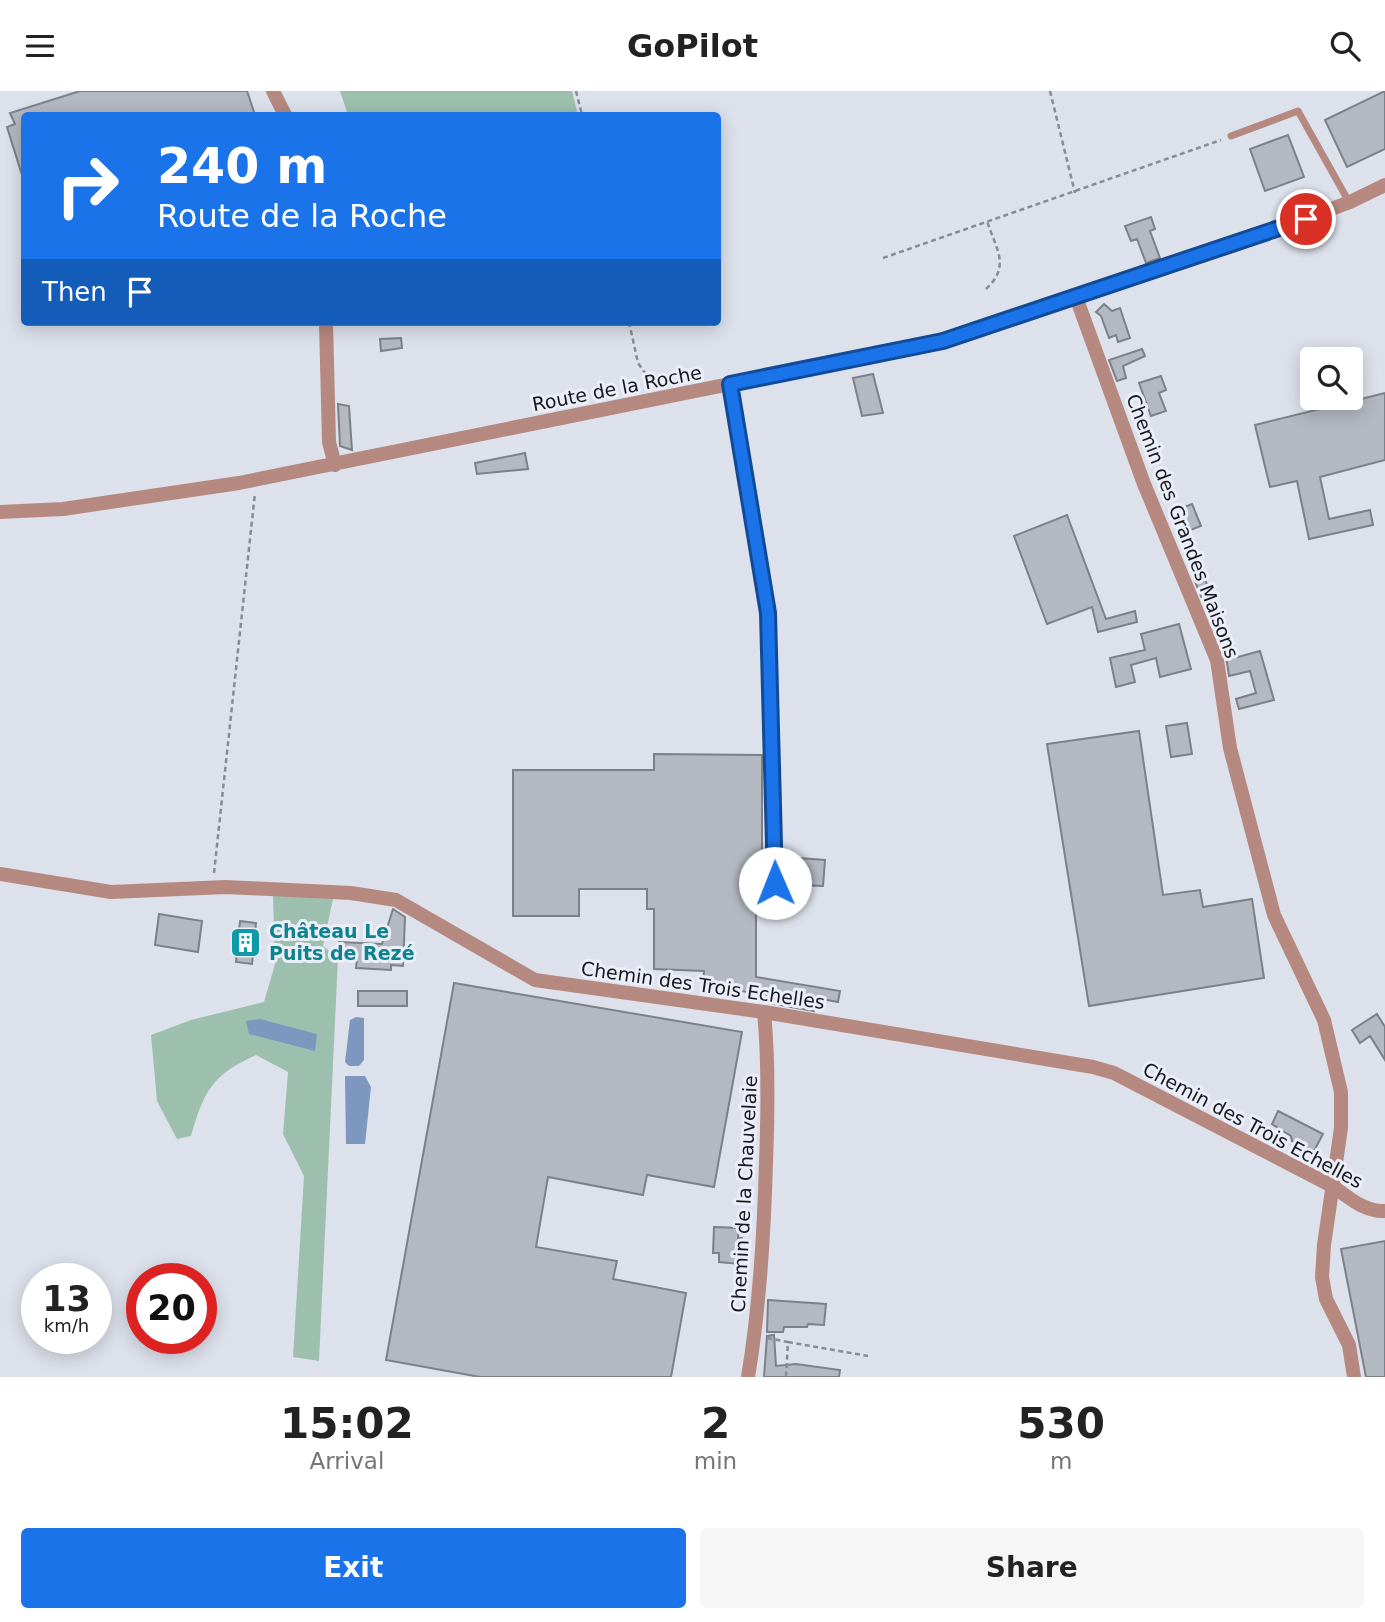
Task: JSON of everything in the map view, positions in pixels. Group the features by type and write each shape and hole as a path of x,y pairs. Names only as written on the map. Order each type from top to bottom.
{"street":[{"path":"272,91 283,112"},
{"name":"Route de la Roche","path":"0,512 63,509 335,465 943,341 1241,243 1350,202 1385,185"},
{"name":"Chemin des Grandes Maisons","path":"1076,297 1144,484 1217,660 1230,748 1274,915 1324,1020 1341,1092 1341,1128 1322,1277 1326,1299 1349,1345 1354,1377"},
{"path":"326,326 329,442 335,465"},
{"name":"Chemin des Trois Echelles","path":"0,874 111,892 212,887 351,893 396,900 535,980 764,1011 985,1048 1114,1073 1334,1187 1357,1203 1375,1212 1385,1211"},
{"name":"Chemin de la Chauvelaie","path":"748,1377 755,1335 765,1221 769,1060 764,1011"}],"lane":[{"path":"1231,136 1298,111 1350,202"},
{"path":"730,384 768,613 775,883"}],"path":[{"path":"576,91 581,112"},
{"path":"1050,91 1075,193"},
{"path":"883,258 1075,193 1231,136"},
{"path":"986,289 998,278 1002,265 988,221"},
{"path":"630,326 638,363 662,398"},
{"path":"212,887 257,479"},
{"path":"755,1335 868,1356"},
{"path":"786,1377 788,1342"}],"green space":[{"path":"340,91 572,91 577,112 347,112"},
{"path":"273,895 333,899 323,946 338,958 319,1361 293,1357 304,1176 283,1134 288,1072 256,1055 241,1062 212,1086 200,1107 191,1136 177,1139 157,1101 151,1035 191,1020 264,1002 275,964"}],"water":[{"path":"356,1017 364,1018 364,1060 359,1066 349,1066 345,1062 350,1020"},
{"path":"260,1019 317,1034 315,1051 249,1034 246,1021"},
{"path":"345,1076 365,1076 371,1087 365,1144 346,1144"}],"building":[{"path":"80,91 247,91 254,112 21,112 21,172 7,127 15,124 10,113"},
{"path":"1385,91 1385,149 1347,167 1325,120"},
{"path":"1288,135 1304,177 1265,191 1250,149"},
{"path":"1151,217 1155,229 1150,231 1160,258 1146,263 1137,239 1131,241 1125,226"},
{"path":"1104,304 1112,311 1120,308 1130,338 1118,342 1116,335 1109,338 1101,316 1096,312"},
{"path":"401,338 402,348 381,351 380,339"},
{"path":"1142,349 1145,356 1123,366 1126,378 1117,381 1109,360"},
{"path":"873,374 883,413 862,416 853,378"},
{"path":"1161,376 1166,390 1159,393 1166,411 1151,416 1139,383"},
{"path":"1385,393 1385,460 1320,477 1329,519 1370,510 1373,525 1309,539 1297,481 1270,487 1255,425 1316,410 1363,410 1363,398"},
{"path":"338,404 349,406 352,450 340,446"},
{"path":"525,453 528,469 477,474 475,463"},
{"path":"1192,504 1201,526 1183,533 1174,511"},
{"path":"1067,515 1106,619 1135,611 1137,622 1098,632 1092,607 1047,624 1014,536"},
{"path":"1203,575 1238,657 1260,651 1274,700 1239,709 1236,699 1256,693 1250,671 1229,676 1226,656 1194,579"},
{"path":"1179,624 1191,669 1160,677 1156,658 1131,665 1135,682 1116,687 1110,658 1145,650 1141,634"},
{"path":"1187,723 1192,754 1171,757 1166,726"},
{"path":"1139,731 1163,895 1200,890 1203,907 1252,899 1264,978 1089,1006 1047,744"},
{"path":"654,754 762,755 762,910 756,910 756,977 840,991 838,1002 816,998 814,1011 769,1003 770,995 703,986 704,971 654,969 654,909 647,909 647,889 579,889 579,916 513,916 513,770 654,770"},
{"path":"799,858 825,860 823,886 798,885"},
{"path":"393,909 405,917 403,966 391,965 391,970 356,968 357,958 338,957 339,942 382,944"},
{"path":"159,914 202,921 198,952 155,945"},
{"name":"Château Le Puits de Rezé","path":"240,921 256,923 252,964 236,962"},
{"path":"454,983 742,1032 714,1187 647,1175 643,1195 548,1177 536,1247 617,1261 613,1279 686,1293 671,1377 480,1377 386,1360"},
{"path":"358,991 407,991 407,1006 358,1006"},
{"path":"1377,1014 1385,1027 1385,1060 1370,1036 1360,1043 1352,1030"},
{"path":"1278,1111 1323,1134 1314,1151 1292,1141 1291,1136 1272,1124"},
{"path":"714,1227 739,1228 738,1238 742,1238 740,1264 719,1262 719,1253 713,1253"},
{"path":"1385,1241 1385,1377 1366,1377 1341,1249"},
{"path":"768,1300 826,1304 824,1325 808,1324 807,1327 784,1327 783,1332 767,1332"},
{"path":"774,1335 776,1366 796,1364 840,1370 839,1377 764,1377 767,1336"}],"place":[{"name":"Château Le Puits de Rezé","path":"246,942"}],"route":[{"path":"775,883 768,613 730,384 943,341 1306,219"}]}
